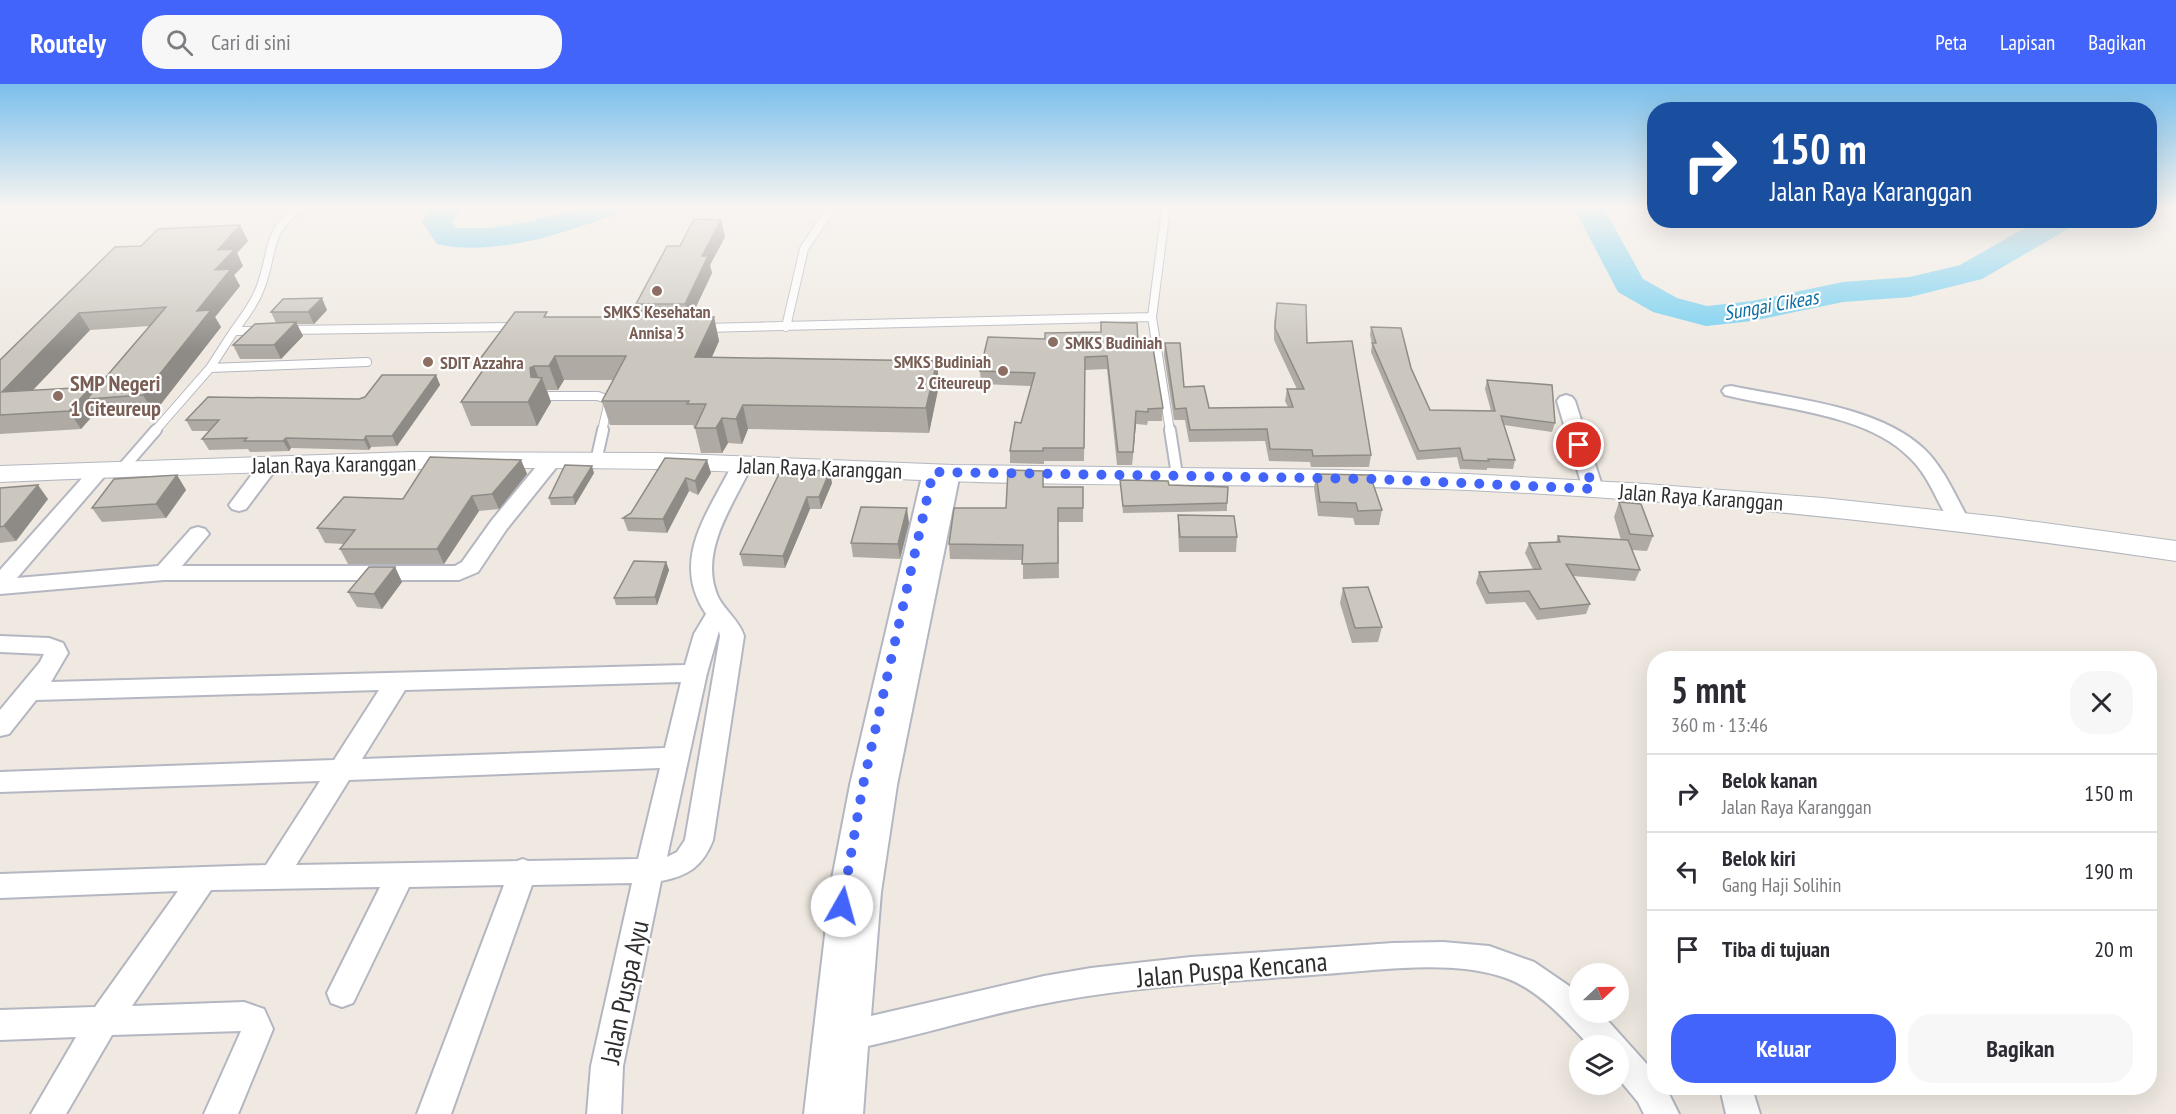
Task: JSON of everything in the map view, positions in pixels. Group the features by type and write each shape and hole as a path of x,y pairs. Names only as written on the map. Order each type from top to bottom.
{"street":[{"path":"1731,391 1843,417 1871,426 1900,440 1918,454 1960,522"},
{"path":"1566,401 1593,489"},
{"path":"0,585 164,573 459,573 470,567 499,525 552,460"},
{"name":"Jalan Raya Karanggan","path":"0,474 269,465 596,460 657,471 742,465 942,472 1386,479 1593,489 1758,501 1960,522 2176,551"},
{"path":"238,505 269,465"},
{"path":"0,886 274,876 650,871 672,868 685,863 696,849 699,840 731,648 730,626 718,614 702,584 701,556 704,542 742,465"},
{"path":"0,585 111,469"},
{"path":"821,1114 841,1036 884,785 942,472"},
{"path":"164,573 198,534"},
{"name":"Jalan Puspa Ayu","path":"604,1114 607,1066 628,963 695,673 706,634 718,614"},
{"path":"0,644 49,646 55,649 55,659 0,727"},
{"path":"30,692 695,673"},
{"path":"274,876 339,770 397,682"},
{"path":"0,782 675,758"},
{"path":"434,1114 523,871"},
{"path":"342,993 400,874"},
{"path":"48,1114 104,1020 203,878"},
{"name":"Jalan Puspa Kencana","path":"841,1036 1057,988 1151,975 1378,957 1482,957 1511,966 1541,982 1601,1035"},
{"path":"0,1025 244,1016 253,1018 257,1029 221,1114"},
{"path":"841,1036 846,1114"},
{"path":"1629,1066 1647,1087"},
{"path":"1652,1095 1662,1114"},
{"path":"1738,1095 1743,1114"}],"lane":[{"path":"111,469 210,368 253,304 263,284 268,256"},
{"path":"786,327 802,256"},
{"path":"1160,256 1152,317 1177,475"},
{"path":"689,328 1152,317"},
{"path":"279,330 526,327"},
{"path":"234,331 267,330"},
{"path":"210,368 367,362"},
{"path":"543,396 598,396 606,399 608,405 596,460"}],"building":[{"path":"106,256 228,256 215,270 231,269 197,311 211,310 143,395 87,399 166,307 79,313 2,392 91,387 69,411 0,415 0,360"},
{"path":"662,256 708,256 685,304 636,304"},
{"path":"322,298 308,312 271,312 283,299"},
{"path":"1277,303 1306,305 1307,343 1352,341 1371,455 1313,456 1312,450 1270,449 1267,429 1190,430 1186,408 1175,409 1165,343 1180,343 1184,387 1204,386 1209,408 1293,407 1287,389 1304,389 1275,328"},
{"path":"628,311 678,311 675,317 714,317 695,357 937,361 926,408 743,405 736,419 722,418 716,428 695,428 706,404 687,404 689,401 602,401 626,356 555,356 549,366 530,368 531,377 542,378 528,402 461,402 488,363 477,363 515,312 547,312 544,317 625,317"},
{"path":"296,322 274,345 233,345 255,324"},
{"path":"1101,322 1137,323 1138,342 1152,342 1163,408 1148,409 1148,412 1136,411 1133,452 1118,452 1107,356 1085,357 1084,448 1010,451 1015,422 1021,423 1035,373 980,371 988,337 1045,339 1045,333 1101,332"},
{"path":"1371,327 1401,328 1411,368 1430,410 1495,411 1487,380 1552,385 1555,423 1501,416 1515,460 1463,460 1460,448 1419,451 1372,343 1376,343"},
{"path":"382,375 436,375 392,436 366,436 364,440 202,439 219,420 186,420 208,397 359,399 365,397"},
{"path":"430,457 521,460 492,494 472,496 437,549 340,549 355,530 317,528 344,497 403,499"},
{"path":"665,458 707,460 695,481 686,478 663,519 623,518 631,513"},
{"path":"565,465 592,466 573,497 549,498"},
{"path":"805,470 830,471 819,497 807,497 783,556 740,554 779,474 803,475"},
{"path":"1008,470 1043,471 1043,487 1083,487 1083,508 1058,508 1058,563 1022,564 1023,545 949,544 954,508 1006,508"},
{"path":"1316,474 1370,475 1382,510 1358,511 1356,503 1320,502"},
{"path":"177,475 156,504 92,508 114,479"},
{"path":"1120,480 1168,481 1169,485 1228,487 1227,503 1123,506"},
{"path":"38,485 4,526 0,527 0,488"},
{"path":"1619,502 1641,504 1653,536 1630,534"},
{"path":"861,507 907,508 898,544 851,543"},
{"path":"1178,515 1234,516 1237,537 1180,537"},
{"path":"1558,536 1628,540 1640,570 1566,564 1590,604 1540,609 1529,591 1489,593 1479,572 1541,569 1529,543 1560,542"},
{"path":"634,561 666,562 655,597 614,598"},
{"path":"369,567 395,567 374,594 348,592"},
{"path":"1368,587 1382,627 1355,628 1343,588"}],"waterway":[{"name":"Sungai Cikeas","path":"1615,256 1630,285 1665,305 1706,316 1752,311 1843,292 1910,287 1971,272 1999,256"}],"place":[{"name":"SMKS Kesehatan Annisa 3","path":"657,291"},
{"name":"SMKS Budiniah","path":"1053,342"},
{"name":"SDIT Azzahra","path":"428,362"},
{"name":"SMKS Budiniah 2 Citeureup","path":"1003,371"},
{"name":"SMP Negeri 1 Citeureup","path":"58,396"}],"route":[{"path":"842,906 863,785 933,472 1374,479 1593,489 1579,445"}]}
